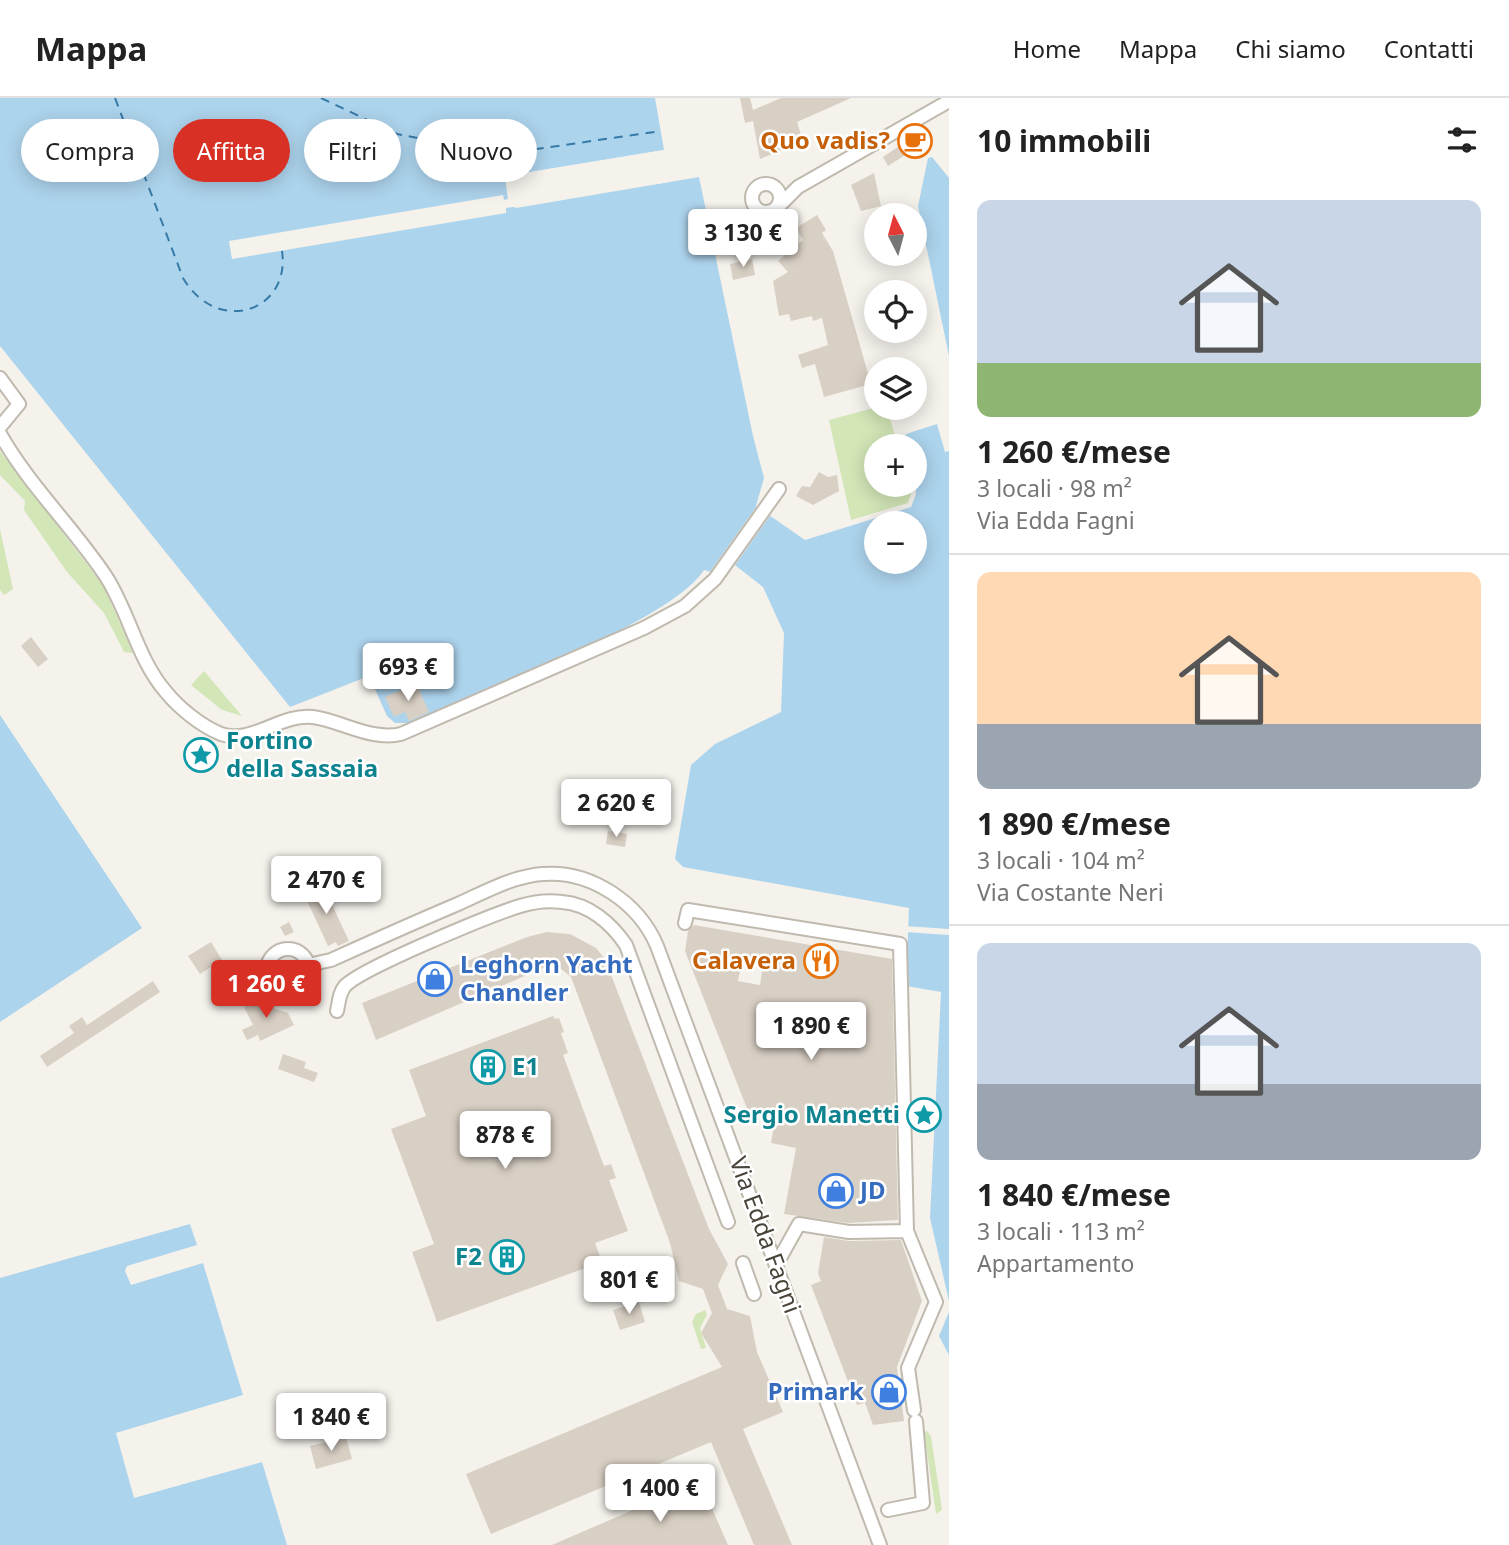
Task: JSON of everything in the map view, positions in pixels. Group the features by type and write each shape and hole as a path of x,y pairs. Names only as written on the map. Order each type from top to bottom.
{"street":[{"path":"798,187 777,189 761,185 754,190 752,199 759,211 768,213 776,209 798,187 947,102"},
{"path":"776,209 780,197 777,189"},
{"path":"0,378 19,404 0,427"},
{"path":"0,434 106,577 148,664 165,692 197,719 228,735 252,732 296,717 318,718 377,735 405,733 673,614 699,596 719,574 779,489"},
{"name":"Via Edda Fagni","path":"308,965 331,960 526,876 562,874 588,881 612,892 631,908 653,936 881,1544"},
{"name":"Via Edda Fagni","path":"337,1011 339,995 352,980 519,906 558,901 589,910 606,921 626,945 728,1222"},
{"path":"685,923 688,911 900,944 907,1231 936,1302 908,1368 923,1503 869,1514"},
{"path":"776,1265 799,1224 849,1232 907,1231"},
{"name":"Via Edda Fagni","path":"743,1264 754,1294"}],"green space":[{"path":"864,411 864,420 890,420 895,434 864,434 864,497 910,497 908,503 881,511 864,511 864,516 851,520 829,420"},
{"path":"0,451 103,585 133,653 124,652 104,613 67,572 24,510 25,501 0,475"},
{"path":"0,529 13,589 4,595 0,590"},
{"path":"204,671 242,716 222,710 191,685"},
{"path":"705,1310 707,1315 700,1328 706,1348 701,1349 692,1322 696,1314"},
{"path":"927,1431 931,1436 942,1510 936,1514 924,1432"}],"water":[{"path":"0,98 655,98 664,150 537,171 537,119 415,119 415,182 507,182 509,204 516,208 699,177 764,478 756,506 805,540 864,522 864,574 927,574 927,511 898,511 911,507 915,497 927,497 927,434 906,434 937,424 945,452 949,451 949,1301 930,1218 941,992 906,986 909,908 683,867 675,859 691,765 715,744 781,712 784,633 763,587 722,555 711,572 704,570 684,591 613,634 568,656 409,723 395,723 387,716 369,676 290,707 0,346"},
{"path":"932,157 949,178 949,356 928,254 928,203 919,203 928,158"},
{"path":"0,715 142,928 0,1022"},
{"path":"190,1224 197,1245 127,1266 125,1271 131,1285 203,1263 243,1395 116,1433 134,1498 262,1462 287,1545 0,1545 0,1278"},
{"path":"949,1312 949,1355 939,1336"}],"pier":[{"path":"664,150 664,153 537,174 537,171"},
{"path":"669,179 669,182 506,208 506,213 232,259 229,241 503,195 504,200 508,199 506,183 511,182 512,199 517,204"},
{"path":"759,503 772,513 733,568 723,560 715,571 712,569"},
{"path":"905,926 949,929 949,935 905,932"}],"building":[{"path":"740,98 750,98 753,110 781,98 851,98 797,122 803,141 760,159 753,121 745,123"},
{"path":"926,128 932,138 888,166 883,157"},
{"path":"874,173 880,203 864,203 864,210 861,211 851,185"},
{"path":"817,215 826,230 822,233 833,251 864,360 864,386 824,397 815,364 802,368 798,355 828,345 822,318 813,321 812,316 791,321 789,314 779,316 773,281 788,272 778,261 803,240 796,228"},
{"path":"752,259 755,275 733,280 730,264"},
{"path":"819,472 828,477 837,475 839,491 813,505 796,496 802,486 810,487"},
{"path":"31,637 48,659 38,667 21,646"},
{"path":"416,683 429,712 409,721 405,712 394,717 385,697"},
{"path":"608,831 627,834 625,847 606,844"},
{"path":"322,883 349,941 338,946 336,942 328,946 303,892"},
{"path":"289,922 294,932 285,936 280,927"},
{"path":"694,925 892,959 898,1220 848,1223 784,1214 796,1148 771,1143 776,1114 748,1111 685,951 688,931","holes":["742,961 763,965 760,985 738,981"]},
{"path":"547,932 570,934 596,948 605,959 709,1229 728,1264 718,1285 727,1309 750,1316 757,1352 783,1412 743,1429 792,1545 754,1545 711,1442 491,1534 466,1474 722,1367 701,1333 712,1313 703,1289 679,1281 670,1243 571,977 560,968 548,966 376,1040 362,1003 527,937"},
{"path":"211,942 222,960 200,974 188,956"},
{"path":"153,981 160,992 47,1067 40,1056 74,1033 69,1026 82,1017 87,1025"},
{"path":"266,997 272,1008 288,1013 294,1025 260,1041 258,1035 247,1040 242,1030 253,1025 244,1007"},
{"path":"553,1016 555,1019 559,1018 564,1032 561,1033 568,1053 563,1055 604,1166 611,1164 616,1178 609,1180 628,1231 595,1243 602,1262 437,1322 412,1252 434,1244 391,1129 426,1116 409,1070"},
{"path":"283,1054 306,1062 304,1068 318,1073 314,1082 278,1069"},
{"path":"824,1237 849,1241 901,1240 922,1301 897,1367 904,1421 873,1425 865,1403 857,1405 811,1285 821,1281 818,1273"},
{"path":"639,1302 645,1322 620,1330 613,1310"},
{"path":"346,1437 352,1459 316,1469 310,1446"},
{"path":"700,1481 728,1545 552,1545"}],"ferry route":[{"path":"115,98 183,278 197,296 214,307 232,311 249,309 264,302 275,289 282,272 282,251"},
{"path":"321,98 397,134 502,154 661,131"}],"place":[{"name":"Quo vadis?","path":"915,141"},
{"name":"Fortino della Sassaia","path":"201,755"},
{"name":"Calavera","path":"821,961"},
{"name":"Leghorn Yacht Chandler","path":"435,979"},
{"name":"E1","path":"488,1067"},
{"name":"Sergio Manetti","path":"924,1115"},
{"name":"JD","path":"836,1191"},
{"name":"F2","path":"507,1257"},
{"name":"Primark","path":"889,1392"}]}
